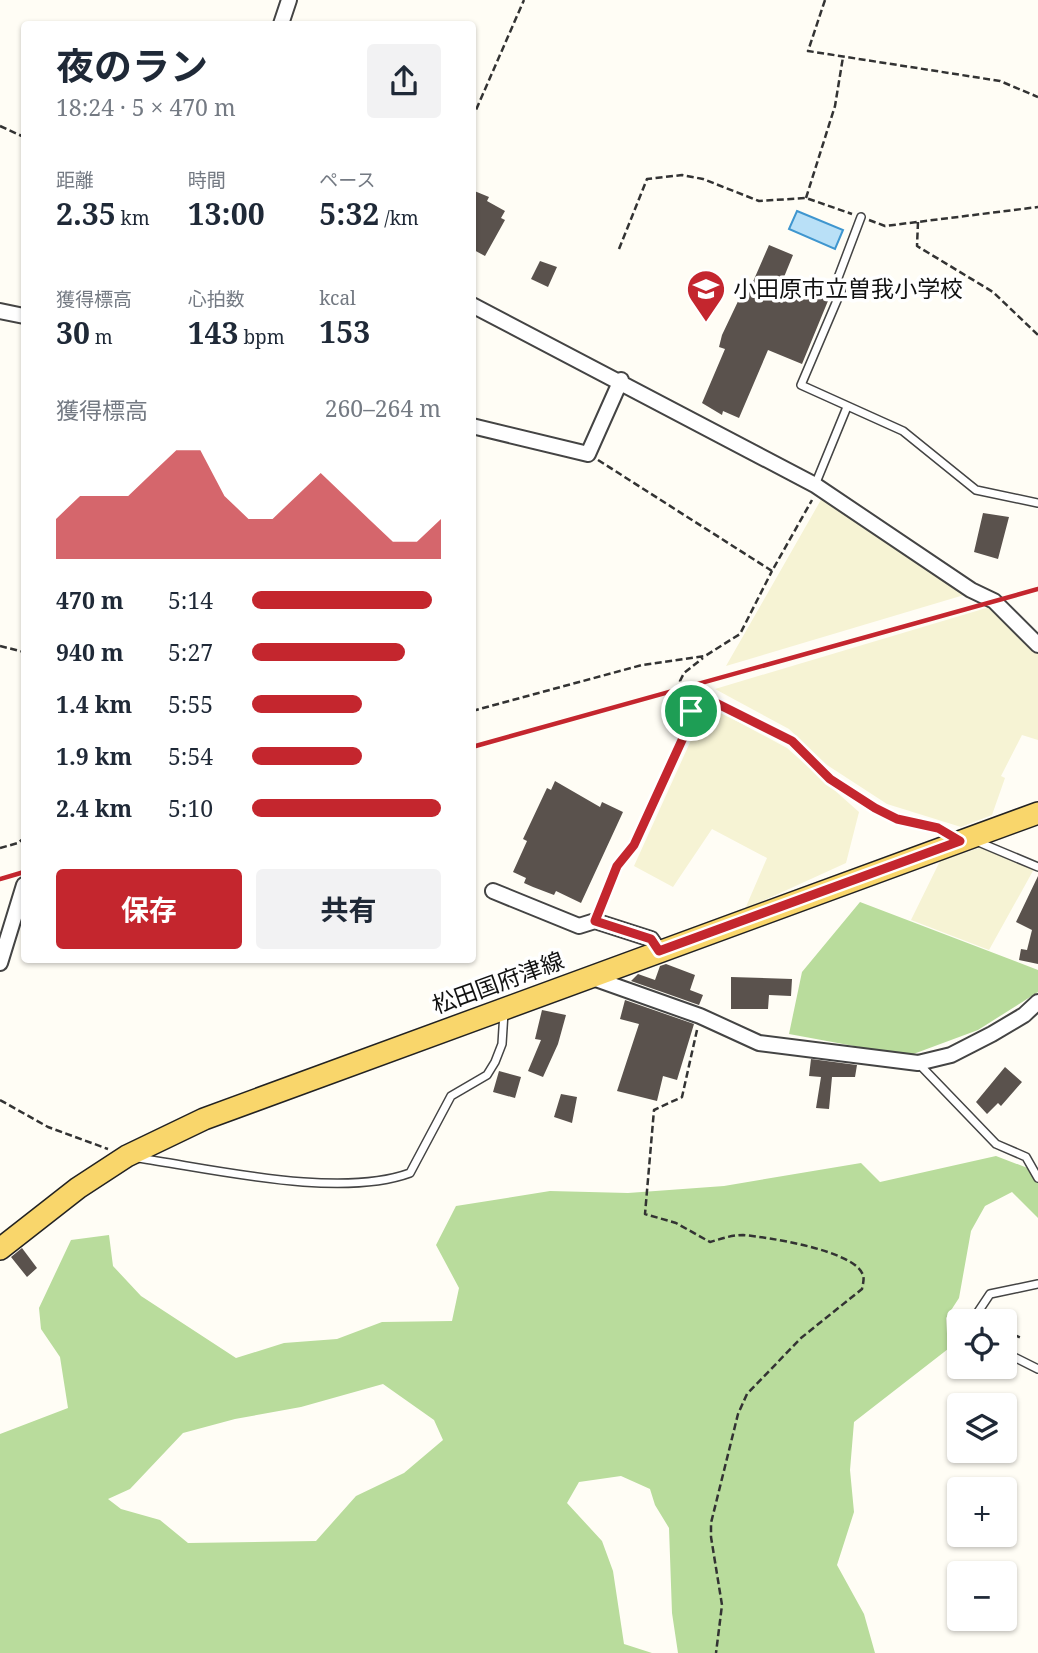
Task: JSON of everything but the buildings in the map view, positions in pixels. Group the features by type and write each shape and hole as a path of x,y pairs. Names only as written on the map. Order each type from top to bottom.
{"main road":[{"name":"松田国府津線","path":"0,1249 78,1188 127,1156 204,1119 1038,813"}],"street":[{"path":"282,21 289,0"},
{"path":"476,307 621,380 817,486 971,590 994,601 1038,645"},
{"path":"0,310 21,315"},
{"path":"476,427 588,454 621,380"},
{"path":"493,891 579,926 595,921 651,939 659,951"},
{"path":"0,963 21,895"},
{"path":"590,978 700,1016 759,1043 918,1063 951,1055 1024,1015 1038,1002"}],"lane":[{"path":"861,217 836,282 841,291 801,385 903,431 976,490 1038,503"},
{"path":"817,486 847,407"},
{"path":"964,840 1038,867"},
{"path":"127,1156 235,1175 307,1181 385,1181 411,1173 451,1096 487,1075 495,1062 502,1044 505,1008"},
{"path":"918,1063 996,1144 1026,1157 1038,1178"},
{"path":"980,1309 989,1294 1038,1284"},
{"path":"1017,1358 1038,1369"}],"path":[{"path":"476,110 524,0"},
{"path":"825,0 808,51 1000,80 1038,97"},
{"path":"806,198 835,106 843,57"},
{"path":"0,127 21,136"},
{"path":"619,248 647,179 682,175 703,179 759,201 806,198 885,226 1038,206"},
{"path":"918,222 917,246 993,292 1038,335"},
{"path":"588,454 772,571"},
{"path":"595,921 617,866 634,845 688,727 691,711 680,681 684,673 740,634 817,486"},
{"path":"0,646 21,651"},
{"path":"476,710 642,665 705,656"},
{"path":"691,711 714,702 720,703 792,741 830,779 875,808 897,819 938,828 964,840"},
{"path":"0,848 21,840"},
{"path":"700,1016 682,1097 654,1110 645,1214 676,1223 710,1242 741,1235 838,1255 853,1263 862,1272 864,1280 862,1289 801,1338 759,1380 747,1394 738,1414 712,1523 711,1537 722,1605 716,1653"},
{"path":"0,1100 48,1127 127,1156"},
{"path":"1017,1336 1021,1338"}],"shaded area":[{"path":"822,498 964,595 726,666"},
{"path":"993,606 1038,654 1038,740 1022,735 1001,776 1005,778 992,815 961,827 887,804 827,765 789,729 715,689"},
{"path":"707,705 787,748 859,812 846,863 745,909 767,858 712,829 673,887 634,866"},
{"path":"982,847 1034,869 989,950 911,920 940,861"}],"green space":[{"path":"860,902 1038,970 1038,992 978,1030 908,1056 789,1034 802,972"},
{"path":"996,1156 1038,1172 1038,1218 1012,1192 985,1206 971,1231 959,1298 952,1309 947,1309 947,1350 854,1422 850,1470 854,1512 837,1565 864,1614 875,1653 678,1653 672,1613 669,1528 655,1505 650,1489 621,1476 579,1482 567,1503 602,1541 613,1571 624,1644 652,1653 0,1653 0,1434 68,1408 60,1357 41,1329 39,1308 71,1240 109,1235 113,1266 141,1296 236,1358 284,1343 337,1339 382,1322 452,1321 459,1288 436,1245 456,1206 550,1191 628,1193 724,1186 861,1163 880,1182","holes":["383,1384 434,1420 443,1440 404,1473 356,1496 316,1541 188,1543 160,1520 121,1509 108,1499 130,1489 183,1433 235,1419 301,1407"]}],"water":[{"path":"797,211 843,230 835,249 789,229"}],"railway":[{"path":"476,746 1038,589"},
{"path":"0,879 21,873"}],"place":[{"name":"小田原市立曽我小学校","path":"706,323"}],"route":[{"path":"714,702 720,703 792,741 830,779 875,808 897,819 938,828 960,841 659,951 651,939 595,921 597,910 617,866 634,845 688,727 691,711 714,702"}]}
